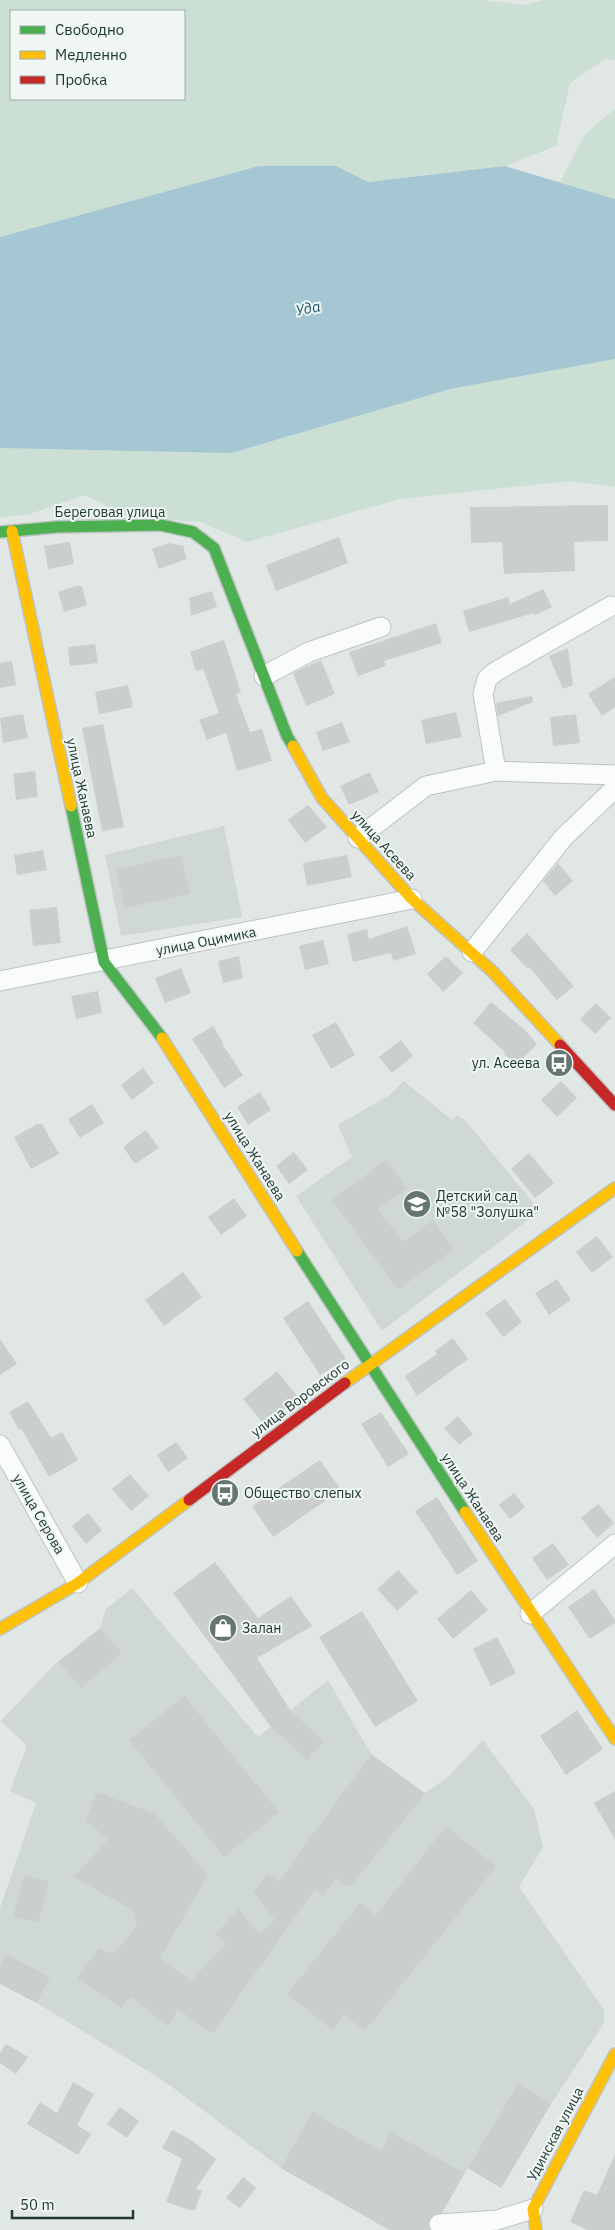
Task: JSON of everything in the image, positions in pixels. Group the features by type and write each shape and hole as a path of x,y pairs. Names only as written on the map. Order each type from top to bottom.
{"street":[{"name":"Береговая улица","path":"0,532 57,527 160,525 193,532 214,548"},
{"name":"улица Жанаева","path":"12,532 104,962 158,1032 369,1365 530,1614 615,1739"},
{"name":"улица Асеева","path":"214,548 288,736 322,798 412,899 493,972 615,1105"},
{"path":"496,771 483,694 487,679 495,672 610,606"},
{"path":"264,676 309,652 381,627"},
{"path":"358,838 426,786 496,771 615,775"},
{"path":"472,952 562,838 615,788"},
{"name":"улица Оцимика","path":"0,981 104,962 412,899"},
{"name":"улица Воровского","path":"0,1629 78,1583 369,1365 615,1188"},
{"name":"улица Серова","path":"0,1445 78,1583"},
{"path":"530,1614 615,1544"},
{"name":"Удинская улица","path":"533,2209 615,2054"},
{"path":"439,2224 497,2220 533,2209 536,2230"}],"shaded area":[{"path":"224,826 242,917 121,936 105,855"},
{"name":"Детский сад №58 \"Золушка\"","path":"404,1081 452,1120 457,1115 465,1120 540,1211 382,1331 296,1196 352,1157 338,1125 388,1096"},
{"path":"132,1588 258,1737 328,1680 371,1754 425,1793 447,1778 483,1740 534,1809 543,1847 519,1887 604,2010 604,2023 551,2104 501,2188 468,2168 432,2230 389,2230 281,2168 164,2081 37,2003 0,1984 0,1908 36,1803 10,1791 27,1746 1,1721 54,1665 100,1628 106,1609"}],"green space":[{"path":"0,0 481,0 527,5 543,0 615,0 615,60 605,59 570,83 556,146 505,166 368,182 336,166 259,166 0,237"},
{"path":"615,109 615,199 560,182 585,134"},
{"path":"615,359 615,487 570,481 400,499 247,542 201,522 131,517 84,495 30,514 0,518 0,448 108,449"}],"water":[{"name":"Уда","path":"259,166 336,166 368,182 505,166 615,199 615,359 450,389 231,453 0,448 0,237"}],"building":[{"path":"608,505 608,541 574,542 575,571 504,574 502,542 471,543 470,507"},
{"path":"339,537 348,563 276,591 266,565"},
{"path":"70,542 74,564 48,569 44,546"},
{"path":"169,543 183,546 187,559 159,569 152,549"},
{"path":"82,586 87,605 64,612 58,592"},
{"path":"543,589 552,607 535,615 534,613 469,632 463,611 508,597 510,604"},
{"path":"212,591 217,607 191,616 189,598"},
{"path":"436,623 442,643 384,661 386,666 358,676 349,652"},
{"path":"224,640 241,692 236,694 250,732 262,729 272,761 237,771 226,733 207,740 199,720 219,713 203,669 196,671 190,652"},
{"path":"95,644 98,663 70,666 68,647"},
{"path":"568,648 573,685 563,689 549,656"},
{"path":"321,660 335,694 306,706 293,673"},
{"path":"12,661 16,685 0,688 0,663"},
{"path":"615,677 615,707 602,716 588,694"},
{"path":"128,685 133,707 99,714 95,692"},
{"path":"532,696 533,702 498,716 496,703"},
{"path":"456,712 462,737 426,744 421,720"},
{"path":"23,714 28,738 3,743 0,718"},
{"path":"576,714 580,743 553,746 550,717"},
{"path":"342,722 350,742 323,751 316,732"},
{"path":"103,724 124,827 102,831 82,728"},
{"path":"35,771 38,797 16,800 13,774"},
{"path":"370,772 379,792 349,805 340,786"},
{"path":"308,805 327,827 305,843 288,820"},
{"path":"43,850 47,870 17,875 14,855"},
{"path":"181,855 190,894 124,908 116,870"},
{"path":"347,855 352,877 307,886 303,863"},
{"path":"558,863 573,881 555,896 543,881"},
{"path":"57,907 61,943 33,946 29,910"},
{"path":"407,926 416,954 393,961 391,953 353,962 347,934 367,929 369,939"},
{"path":"527,933 574,986 557,1000 529,967 528,969 510,950"},
{"path":"323,940 329,964 305,970 299,946"},
{"path":"239,956 243,978 223,983 218,961"},
{"path":"446,956 463,973 443,992 427,974"},
{"path":"181,968 191,993 165,1003 155,978"},
{"path":"98,991 102,1013 76,1019 71,996"},
{"path":"491,1002 525,1030 537,1044 516,1065 503,1053 505,1052 473,1023"},
{"path":"596,1003 611,1018 595,1034 580,1019"},
{"path":"336,1022 355,1055 331,1069 312,1035"},
{"path":"213,1026 222,1044 243,1075 224,1088 192,1039"},
{"path":"401,1040 413,1056 392,1073 379,1057"},
{"path":"143,1068 154,1083 132,1100 121,1085"},
{"path":"561,1081 577,1098 557,1117 541,1100"},
{"path":"260,1092 271,1110 248,1125 237,1107"},
{"path":"92,1104 104,1123 80,1138 68,1119"},
{"path":"37,1124 42,1124 59,1154 31,1169 14,1137"},
{"path":"146,1130 159,1148 135,1164 123,1147"},
{"path":"294,1152 308,1170 289,1184 276,1166"},
{"path":"529,1153 554,1183 535,1198 511,1169"},
{"path":"386,1160 407,1188 378,1209 403,1242 433,1220 454,1249 398,1290 332,1200"},
{"path":"234,1198 247,1216 221,1235 208,1217"},
{"path":"597,1236 613,1257 592,1273 576,1252"},
{"path":"183,1272 202,1297 164,1326 145,1300"},
{"path":"557,1279 571,1300 549,1315 535,1293"},
{"path":"505,1299 522,1322 503,1337 485,1313"},
{"path":"308,1301 346,1359 320,1375 283,1318"},
{"path":"453,1338 468,1359 417,1396 405,1376 437,1354 435,1351"},
{"path":"0,1339 17,1364 0,1375"},
{"path":"277,1371 299,1398 264,1424 243,1399"},
{"path":"28,1401 51,1438 62,1432 78,1460 49,1477 21,1428 19,1430 9,1412"},
{"path":"381,1412 409,1454 388,1467 361,1424"},
{"path":"458,1416 473,1434 459,1445 444,1428"},
{"path":"176,1442 188,1458 168,1472 157,1455"},
{"path":"320,1460 341,1490 273,1537 252,1506"},
{"path":"130,1474 149,1496 131,1511 112,1489"},
{"path":"514,1493 525,1507 510,1519 499,1505"},
{"path":"437,1497 478,1561 457,1575 415,1511"},
{"path":"598,1504 614,1523 597,1538 581,1518"},
{"path":"88,1513 102,1530 86,1544 72,1526"},
{"path":"553,1543 569,1565 547,1580 532,1558"},
{"path":"215,1562 258,1618 291,1596 312,1626 257,1658 291,1711 324,1741 307,1760 271,1727 173,1593"},
{"path":"398,1570 418,1592 397,1611 377,1589"},
{"path":"594,1589 615,1620 615,1623 590,1639 568,1607"},
{"path":"471,1590 488,1610 453,1639 437,1619"},
{"path":"362,1611 418,1701 375,1727 319,1637"},
{"path":"100,1628 122,1653 81,1688 59,1662"},
{"path":"497,1637 516,1673 491,1686 473,1649"},
{"path":"184,1696 279,1812 224,1857 129,1740"},
{"path":"577,1710 603,1749 566,1775 540,1736"},
{"path":"371,1754 425,1794 350,1887 336,1879 323,1896 315,1889 212,2034 178,2009 168,2027 131,1996 121,2008 77,1979 99,1948 114,1954 137,1925 132,1910 74,1877 108,1839 86,1821 97,1792 155,1814 208,1875 160,1958 191,1981 226,1943 215,1935 238,1909 259,1933 275,1920 253,1892 268,1875 279,1881"},
{"path":"615,1791 615,1840 594,1803"},
{"path":"446,1826 496,1866 365,2031 344,2015 332,2030 287,1994 360,1903 376,1915"},
{"path":"24,1875 49,1882 38,1923 13,1917"},
{"path":"6,1954 50,1977 37,2003 0,1984 0,1965"},
{"path":"6,2044 28,2057 16,2074 0,2063 0,2053"},
{"path":"73,2082 94,2094 77,2125 91,2134 78,2155 27,2124 40,2102 57,2113"},
{"path":"518,2084 551,2104 501,2188 468,2168"},
{"path":"120,2107 139,2121 127,2138 107,2124"},
{"path":"312,2112 381,2151 391,2132 464,2173 442,2213 433,2214 429,2219 430,2230 389,2230 281,2168"},
{"path":"172,2130 191,2140 216,2159 196,2189 202,2191 195,2210 166,2202 182,2159 162,2148"},
{"path":"615,2154 615,2230 588,2230 570,2222 584,2190 597,2195"},
{"path":"243,2177 256,2188 240,2208 226,2198"}],"traffic: fast":[{"path":"0,532 57,527 160,525 193,532 214,548 287,736 293,746"},
{"path":"71,806 104,962 162,1038"},
{"path":"297,1251 465,1512"}],"traffic: slow":[{"path":"12,531 71,806"},
{"path":"293,746 322,798 412,899 493,972 560,1045"},
{"path":"162,1038 297,1251"},
{"path":"345,1383 615,1188"},
{"path":"0,1629 78,1583 189,1500"},
{"path":"465,1512 615,1739"},
{"path":"536,2230 533,2209 615,2054"}],"traffic: jam":[{"path":"560,1045 615,1105"},
{"path":"189,1500 345,1383"}],"place":[{"name":"ул. Асеева","path":"559,1063"},
{"name":"Детский сад №58 \"Золушка\"","path":"417,1204"},
{"name":"Общество слепых","path":"225,1493"},
{"name":"Залан","path":"223,1628"}]}
